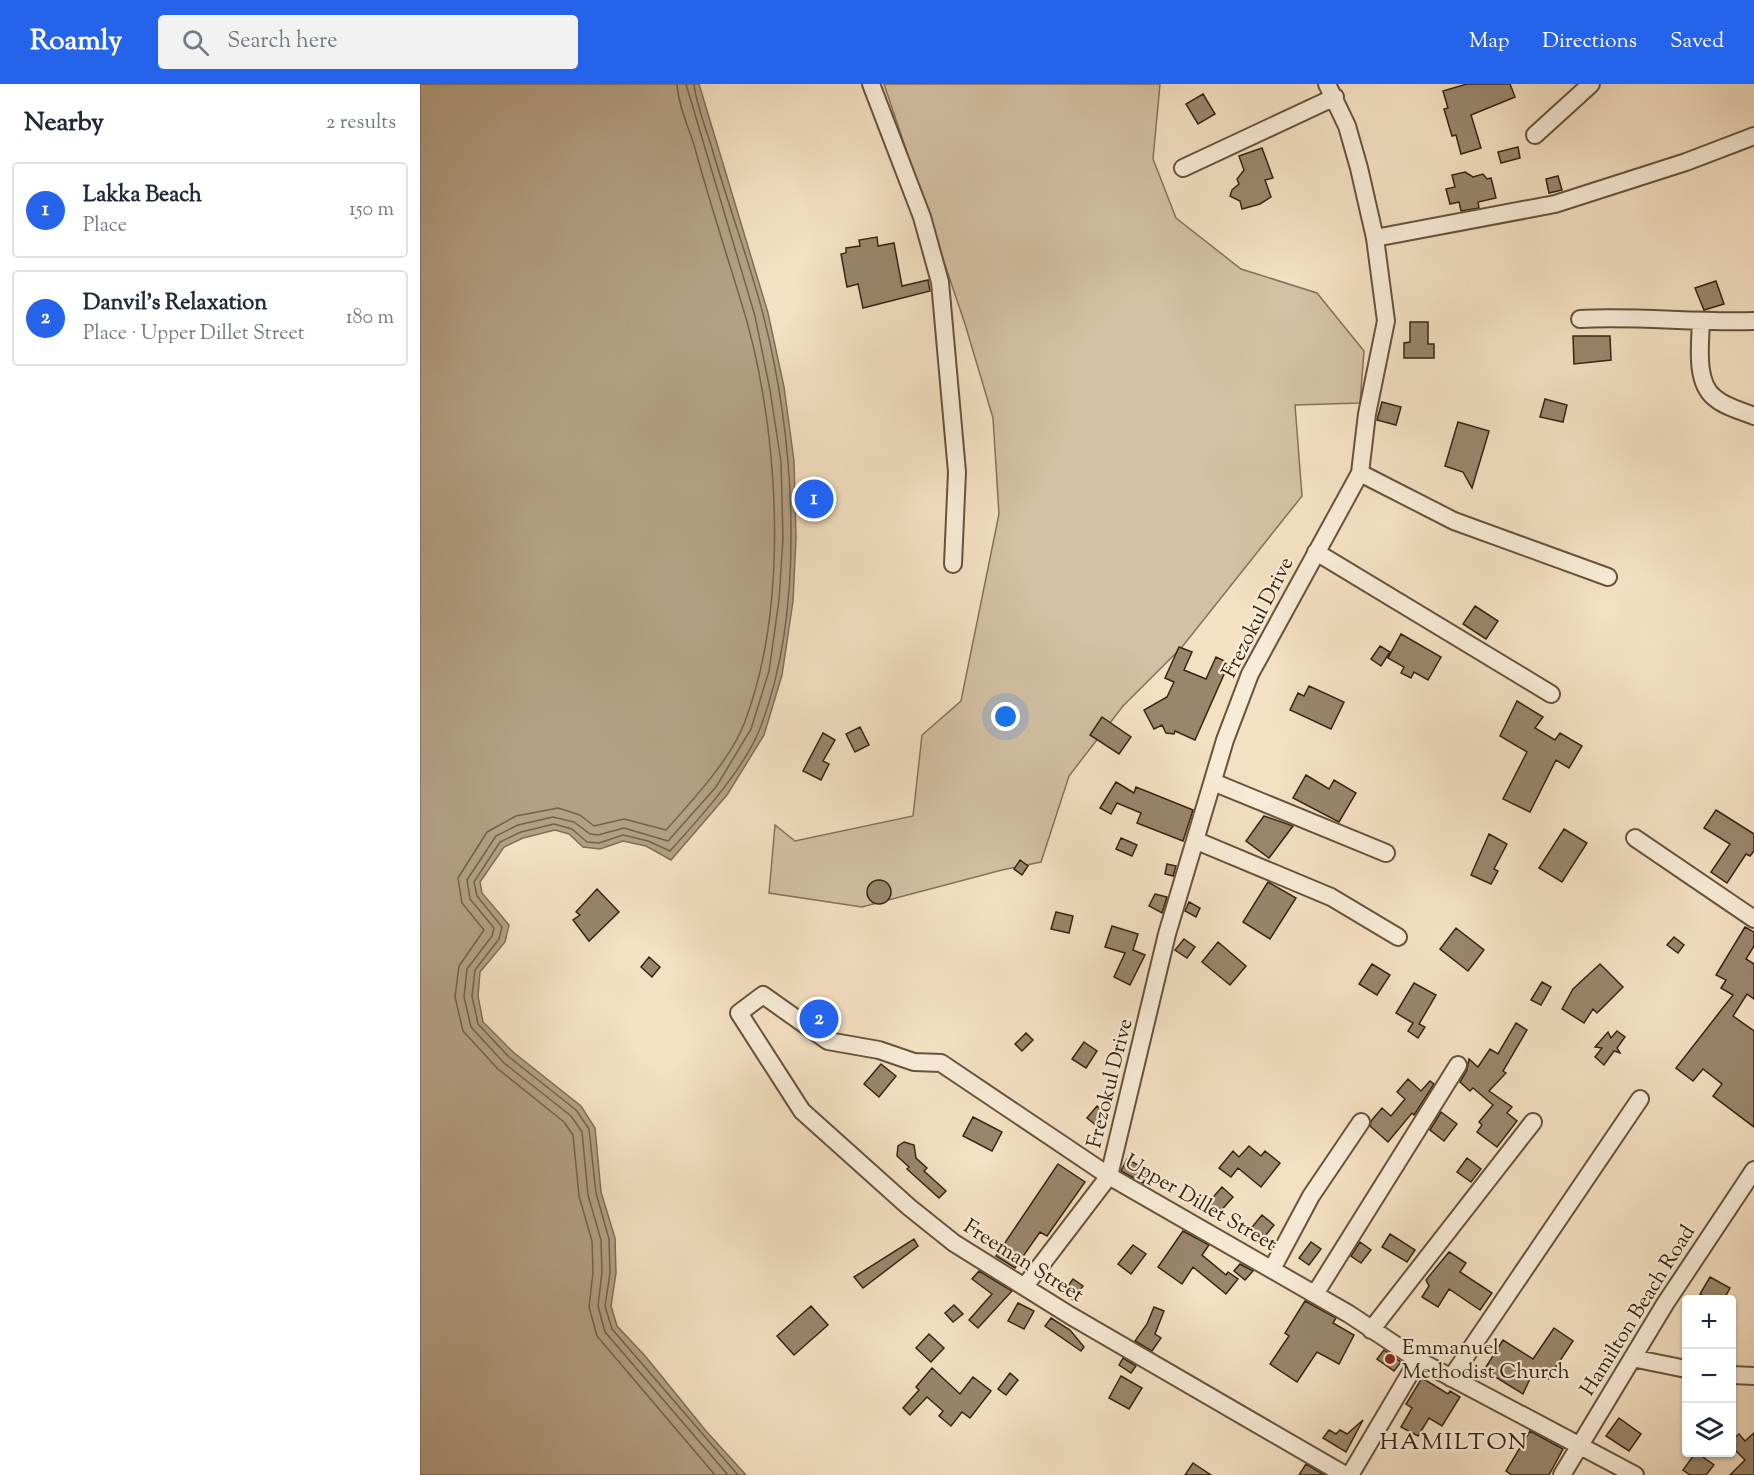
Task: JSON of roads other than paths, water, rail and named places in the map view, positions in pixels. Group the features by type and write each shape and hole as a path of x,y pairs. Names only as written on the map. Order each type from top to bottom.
{"street":[{"path":"871,84 922,217 940,282 957,472 953,564"},
{"path":"1535,135 1590,84"},
{"path":"1183,168 1331,91"},
{"name":"Frezokul Drive","path":"1109,1176 1167,934 1197,841 1225,740 1250,674 1360,473 1366,414 1386,321 1375,237 1347,126 1331,91"},
{"path":"1375,237 1555,204 1686,162 1754,136"},
{"path":"1580,319 1636,316 1701,322 1754,321"},
{"path":"1701,322 1700,350 1706,390 1717,400 1754,416"},
{"path":"1360,473 1454,521 1608,578"},
{"path":"1316,552 1551,694"},
{"path":"1213,782 1386,853"},
{"path":"1635,838 1754,919"},
{"path":"1197,841 1330,897 1398,937"},
{"name":"Upper Dillet Street","path":"739,1013 763,994 828,1041 879,1050 914,1062 941,1063 1109,1176 1243,1256 1272,1269 1314,1294 1418,1360 1635,1475"},
{"name":"Freeman Street","path":"739,1013 802,1111 954,1244 1080,1322 1345,1475"},
{"path":"1314,1294 1458,1065"},
{"path":"1451,1378 1640,1099"},
{"path":"1272,1269 1311,1196 1361,1122"},
{"path":"1371,1330 1533,1122"},
{"name":"Hamilton Beach Road","path":"1562,1475 1632,1358 1754,1170"},
{"path":"1024,1286 1109,1176"},
{"path":"1632,1358 1682,1368"},
{"path":"1350,1475 1418,1360"},
{"path":"1736,1375 1754,1376"}],"water":[{"path":"420,84 699,84 768,313 784,387 794,461 796,538 793,601 782,675 764,735 727,795 671,860 646,846 623,841 600,849 583,847 569,834 555,830 523,838 504,847 480,882 482,893 509,925 505,942 480,972 478,996 483,1022 513,1052 581,1106 595,1128 601,1192 615,1238 616,1273 611,1306 617,1326 746,1475 420,1475"}],"place":[{"name":"Lakka Beach","path":"814,499"},
{"name":"Danvil's Relaxation","path":"819,1019"},
{"name":"Emmanuel Methodist Church","path":"1390,1359"}],"district":[{"name":"HAMILTON","path":"1454,1441"}]}
